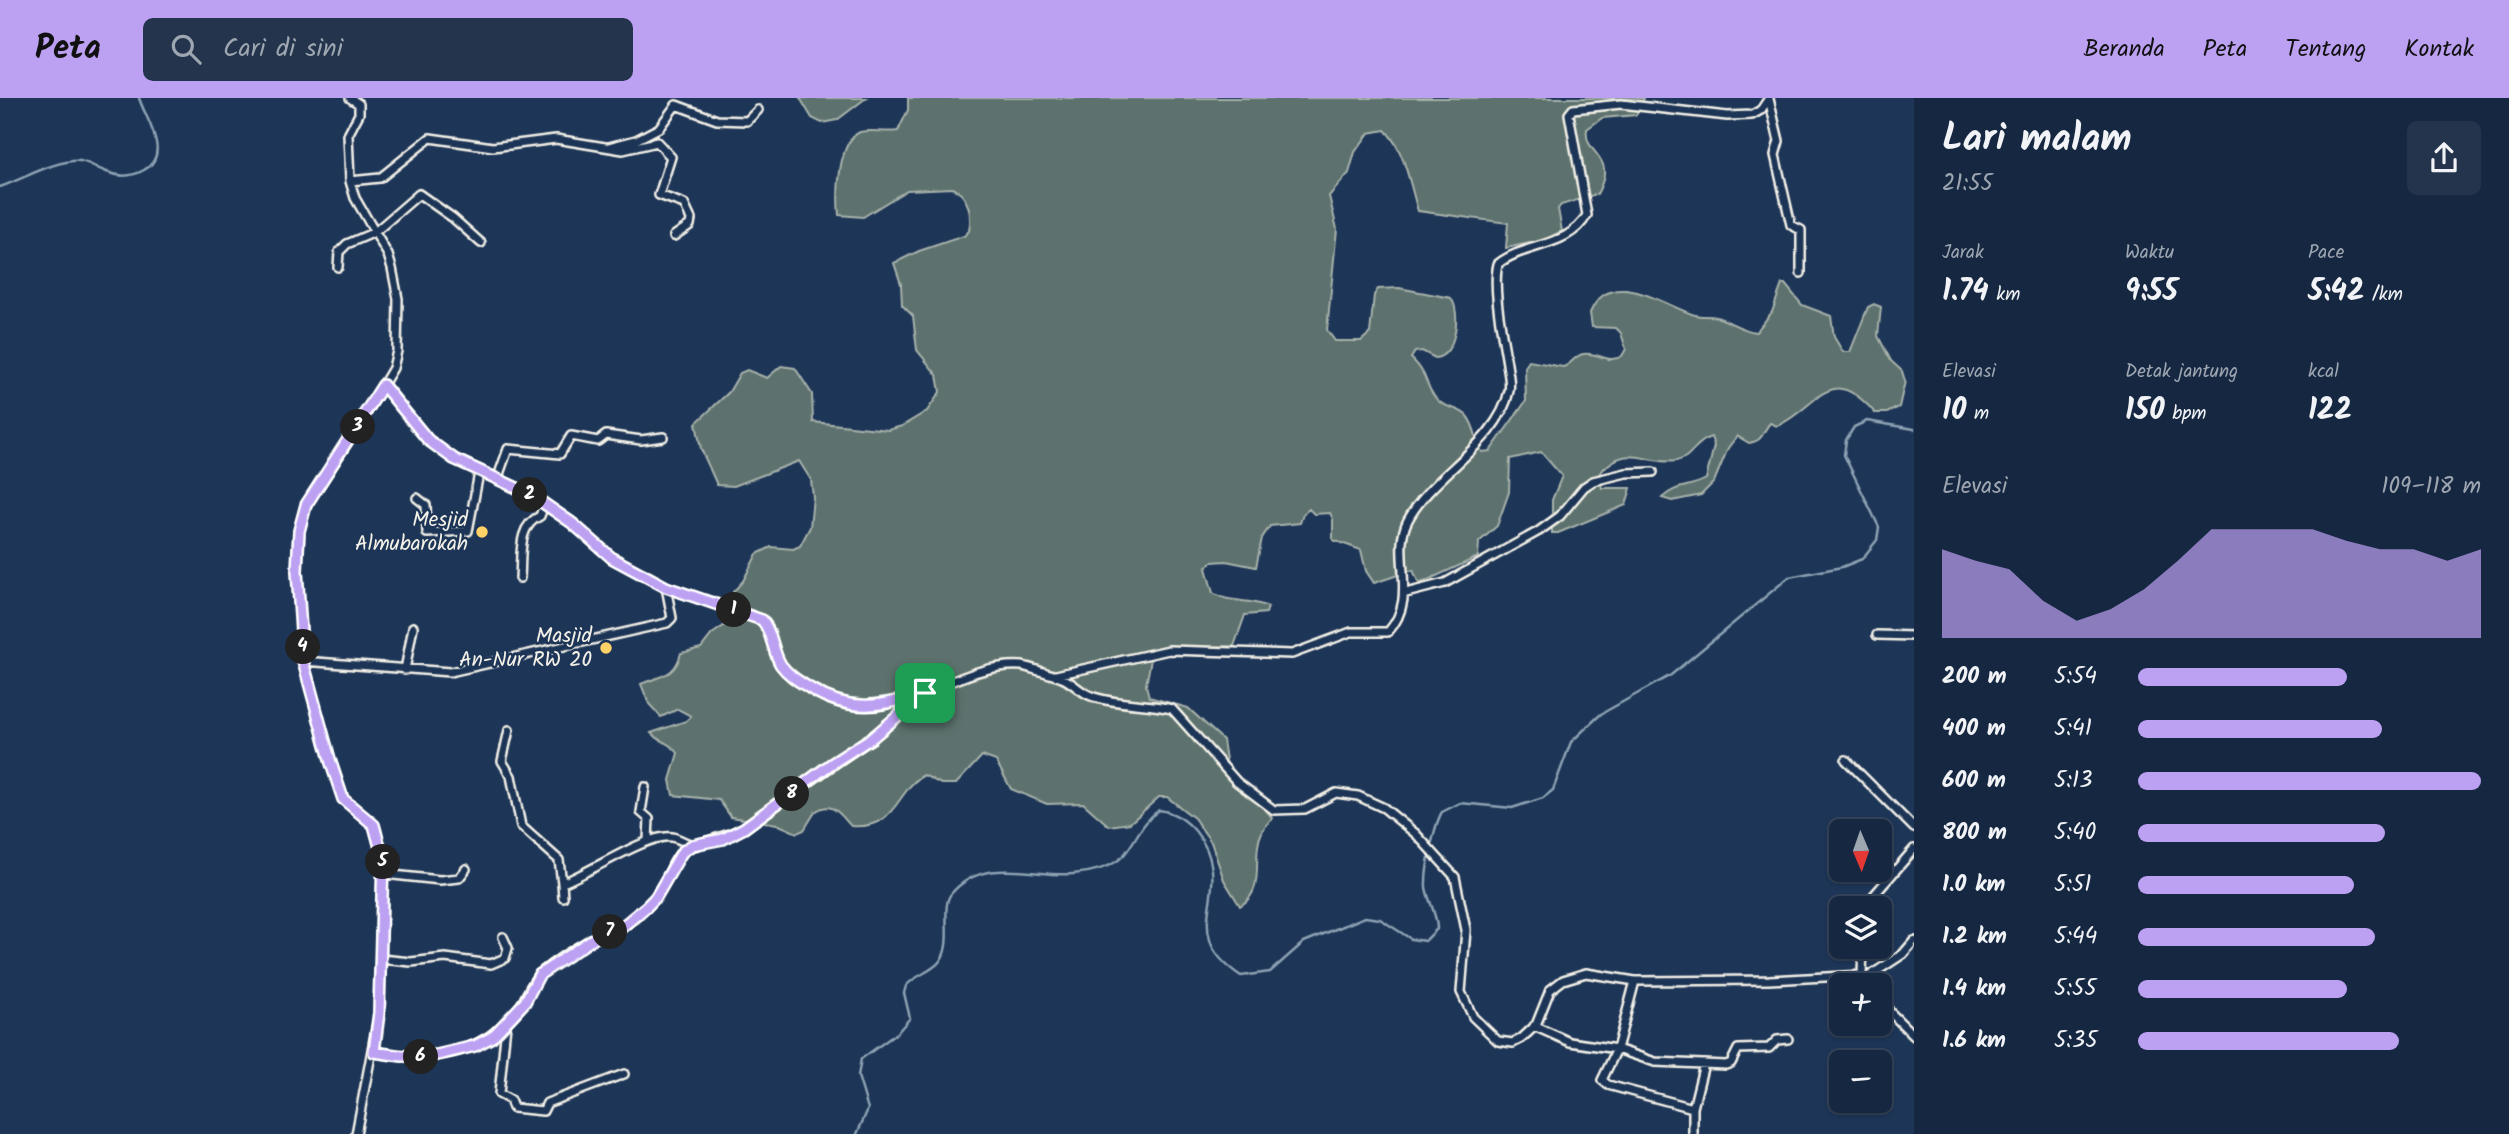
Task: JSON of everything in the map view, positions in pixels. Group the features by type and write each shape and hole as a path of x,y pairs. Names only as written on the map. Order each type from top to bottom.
{"street":[{"path":"350,98 359,104 360,110 348,135 350,181 355,198 388,255 398,299 397,351 393,368 303,514 297,571 303,661 343,799 374,825 381,844 384,874 379,1013 374,1052 356,1134"},
{"path":"1769,98 1779,141 1775,153 1791,225 1801,230 1801,273"},
{"path":"1052,676 1168,650 1292,653 1351,632 1386,633 1392,628 1406,593 1403,533 1407,521 1424,493 1473,449 1499,414 1509,391 1498,264 1575,230 1587,215 1569,114 1573,109 1621,104 1727,116 1752,115 1761,110 1769,98"},
{"path":"607,148 636,140 659,128 676,105 727,122 747,121 758,110"},
{"path":"350,181 380,178 430,138 493,148 556,139 576,140 623,150 657,142 670,155 659,195 684,204 692,222 674,236"},
{"path":"338,267 339,253 346,244 375,232 420,194 481,243"},
{"path":"383,385 428,440 479,473 498,477 544,505 572,523 612,558 666,587 762,620 780,664 793,678 835,702 857,706 885,705 967,676 1020,666 1064,678 1081,692 1102,700 1172,709 1237,782 1274,810 1305,809 1328,795 1349,793 1371,800 1416,834 1455,877 1464,915 1465,945 1460,980 1465,1005 1498,1041 1513,1042 1534,1026 1545,997 1563,980 1586,973 1635,981 1829,978"},
{"path":"498,477 508,449 560,454 571,436 598,441 606,435 642,440 663,437"},
{"path":"1406,593 1445,583 1539,531 1560,516 1584,487 1594,481 1616,475 1653,472"},
{"path":"417,498 426,505 427,533 467,532 479,473"},
{"path":"520,578 524,529 530,520 540,516 544,505"},
{"path":"303,661 450,672 667,623 672,618 666,587"},
{"path":"405,670 413,626"},
{"path":"1877,635 1914,636"},
{"path":"374,1052 418,1057 456,1052 484,1042 506,1024 525,1002 539,975 594,938 636,918 656,897 678,856 692,845 723,839 744,828 821,771 873,737 925,693"},
{"path":"509,730 502,761 511,776 521,826 559,860 563,897"},
{"path":"1846,760 1914,828"},
{"path":"645,787 641,811 649,819 648,840"},
{"path":"562,883 624,855 648,840 669,836 692,845"},
{"path":"1873,896 1914,849"},
{"path":"384,874 440,880 458,878 466,869"},
{"path":"381,959 411,962 445,958 491,964 506,958 508,948 503,937"},
{"path":"1871,973 1903,954 1914,941"},
{"path":"1635,981 1617,1049 1602,1075 1605,1084 1693,1108"},
{"path":"1892,1014 1914,1036"},
{"path":"506,1024 499,1094 510,1100 513,1108 543,1111 547,1103 624,1074"},
{"path":"1534,1026 1570,1042 1617,1049 1655,1062 1729,1064 1738,1049 1769,1048 1776,1041 1788,1039"},
{"path":"1693,1134 1693,1108 1704,1064"}],"green space":[{"path":"800,98 866,98 837,120 822,123 812,118"},
{"path":"908,98 1644,98 1636,115 1602,118 1587,129 1587,138 1604,171 1597,194 1561,205 1558,209 1562,231 1544,240 1506,248 1508,223 1418,211 1406,168 1392,138 1385,130 1369,133 1355,152 1349,173 1329,196 1337,229 1327,330 1335,341 1361,341 1370,333 1374,295 1378,289 1399,288 1451,298 1456,322 1448,350 1435,358 1422,351 1415,352 1411,358 1421,369 1437,400 1467,416 1482,452 1490,451 1526,401 1525,367 1529,361 1563,367 1583,354 1607,359 1622,356 1626,349 1621,333 1616,328 1592,327 1590,313 1599,299 1611,292 1624,290 1639,293 1695,315 1716,317 1756,332 1772,312 1782,284 1785,284 1802,305 1831,316 1834,337 1843,352 1850,352 1868,307 1874,304 1881,307 1878,336 1891,361 1902,371 1905,381 1899,407 1887,413 1875,413 1859,397 1846,390 1834,389 1824,393 1777,426 1770,423 1757,440 1749,443 1737,436 1728,448 1714,482 1701,495 1672,501 1662,498 1673,490 1706,479 1714,446 1711,437 1701,442 1681,460 1665,462 1628,456 1619,458 1599,474 1602,488 1631,488 1626,505 1558,533 1552,533 1552,500 1562,476 1541,452 1510,459 1509,492 1497,526 1479,542 1478,557 1419,584 1413,570 1374,583 1366,571 1361,550 1333,540 1333,519 1330,513 1314,514 1309,509 1303,514 1300,523 1270,526 1262,538 1256,567 1226,561 1212,562 1206,568 1213,593 1226,599 1261,604 1268,607 1266,613 1245,615 1234,646 1153,649 1146,685 1149,697 1188,708 1223,740 1229,780 1264,807 1272,818 1259,841 1254,891 1240,906 1224,880 1211,842 1194,818 1167,797 1159,797 1130,823 1109,826 1083,803 1047,804 1011,789 996,761 982,756 956,784 941,784 924,775 907,789 887,815 866,826 851,826 836,810 827,807 815,812 804,830 797,833 777,824 731,817 719,800 673,795 670,780 678,753 651,733 686,721 691,716 678,709 661,717 649,704 641,684 671,671 681,653 701,648 712,634 731,621 733,592 743,581 757,554 771,547 793,549 800,546 810,527 813,497 811,480 799,461 734,486 717,485 701,449 696,423 729,392 740,373 747,370 767,378 781,366 795,368 812,394 813,422 888,430 902,426 927,411 940,392 937,375 917,350 913,316 902,305 901,284 894,263 919,251 964,236 970,225 966,200 952,188 907,190 863,217 839,215 840,170 847,146 860,132 898,131 908,110"}],"waterway":[{"path":"0,187 44,168 72,161 121,175 144,170 152,163 157,146 139,98"},
{"path":"857,1134 868,1109 858,1076 861,1059 897,1033 910,1018 904,993 906,986 937,965 944,953 947,907 951,894 964,882 994,871 1073,874 1106,867 1123,856 1159,810 1188,823 1207,849 1212,870 1208,923 1210,940 1218,956 1241,976 1270,972 1304,942 1365,917 1380,919 1411,939 1425,941 1437,929 1426,880 1433,837 1442,812 1460,803 1512,808 1543,798 1553,790 1571,742 1601,714 1671,675 1789,577 1842,567 1862,559 1877,540 1879,527 1844,455 1846,440 1854,427 1867,421 1914,429"}],"place":[{"name":"Mesjid Almubarokah","path":"482,532"},
{"name":"Masjid An-Nur RW 20","path":"606,648"}],"route":[{"path":"383,385 428,440 468,468 498,477 530,494 572,523 612,558 666,587 762,620 766,624 780,664 793,678 820,695 835,702 857,706 885,705 925,693 873,737 810,778 781,803 744,828 723,839 692,845 682,852 656,897 636,918 622,927 594,938 539,975 525,1002 492,1037 475,1046 437,1055 418,1057 374,1052 379,1013 384,874 381,844 374,825 343,799 331,763 303,661 297,571 299,531 306,505 383,385"}]}
